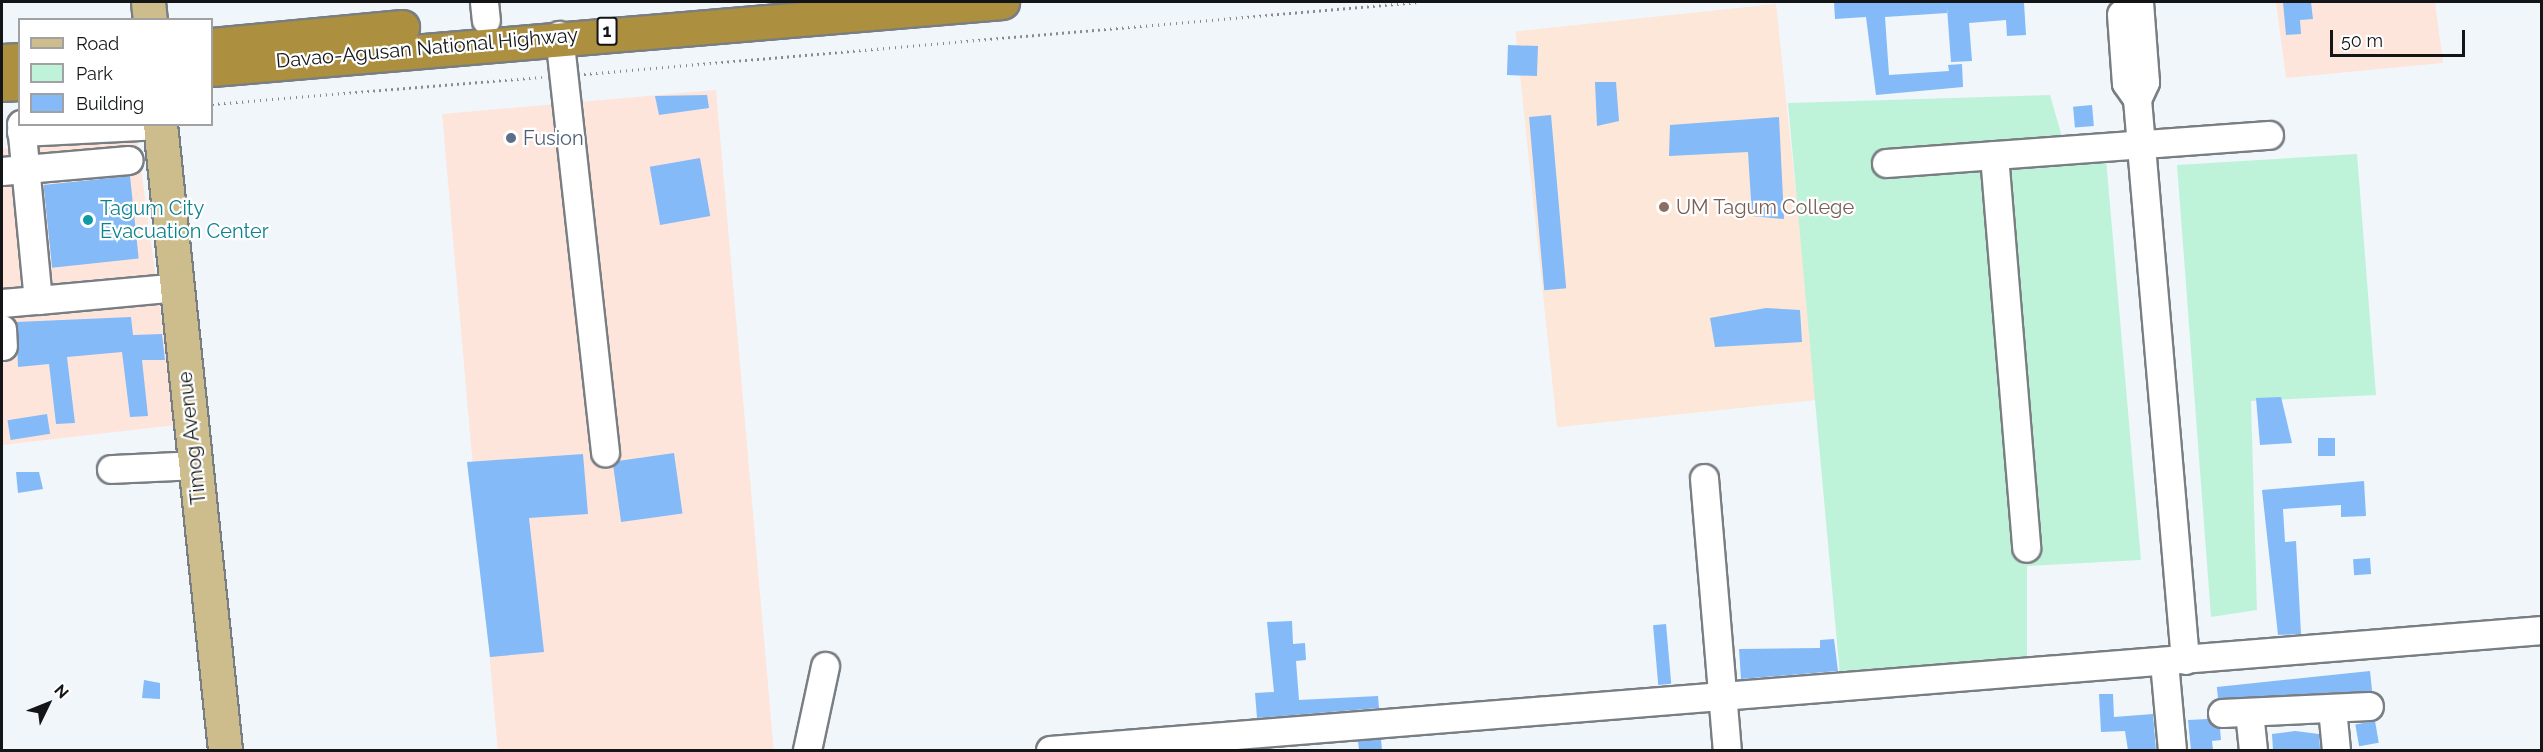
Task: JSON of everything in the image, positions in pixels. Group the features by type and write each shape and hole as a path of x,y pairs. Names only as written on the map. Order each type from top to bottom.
{"highway":[{"name":"Davao-Agusan National Highway","path":"213,45 706,2"},
{"name":"Davao-Agusan National Highway","path":"213,69 486,21 559,35 1002,2"}],"main road":[{"path":"148,2 150,18"},
{"name":"Timog Avenue","path":"160,126 225,750"}],"street":[{"path":"2121,2 2133,53 2145,82 2137,99 2175,661 2172,750"},
{"path":"2133,53 2139,2"},
{"path":"559,35 605,452"},
{"path":"15,89 13,170 38,300"},
{"path":"1886,163 2269,135"},
{"path":"1994,155 2026,548"},
{"path":"13,170 129,160"},
{"path":"2,303 177,287"},
{"path":"111,469 195,465"},
{"path":"1704,478 1726,750"},
{"path":"1050,750 1344,740 1723,693 2175,661 2541,630"},
{"path":"807,750 825,666"},
{"path":"2222,713 2369,706"},
{"path":"2332,708 2336,750"},
{"path":"2249,712 2253,750"}],"path":[{"path":"213,104 1419,2"}],"shaded area":[{"path":"2276,2 2435,2 2443,63 2286,78"},
{"name":"UM Tagum College","path":"1776,4 1818,400 1557,427 1515,31"},
{"path":"716,90 774,749 498,750 442,114"},
{"path":"137,139 176,425 2,445 2,149"}],"green space":[{"path":"2050,95 2069,161 2106,159 2141,560 2027,566 2027,660 1840,676 1788,103"},
{"path":"2357,154 2376,395 2251,401 2257,610 2211,617 2177,165"}],"building":[{"path":"1834,2 2024,3 2026,35 2007,36 2006,20 1969,23 1972,61 1951,62 1947,8 1947,13 1885,17 1889,75 1949,71 1948,65 1962,64 1963,87 1876,95 1866,17 1835,19"},
{"path":"2283,2 2311,2 2313,19 2300,20 2301,34 2286,35"},
{"path":"1508,45 1538,46 1537,76 1507,75"},
{"path":"1595,82 1616,82 1619,121 1597,126"},
{"path":"707,95 709,108 659,115 655,96"},
{"path":"2092,105 2094,126 2075,128 2073,107"},
{"path":"1551,115 1566,288 1544,290 1529,117"},
{"path":"1779,117 1784,219 1752,216 1748,152 1669,156 1670,125"},
{"path":"700,158 710,216 660,225 650,167"},
{"name":"Tagum City Evacuation Center","path":"130,176 139,259 52,268 43,185"},
{"path":"1766,308 1800,310 1802,342 1715,347 1710,318"},
{"path":"131,317 133,335 162,334 165,360 142,360 148,416 130,417 122,352 67,357 75,423 56,424 49,364 18,367 16,322"},
{"path":"2281,397 2292,443 2260,445 2256,398"},
{"path":"47,414 50,434 11,440 7,420"},
{"path":"2318,438 2335,438 2335,456 2318,456"},
{"path":"674,453 682,513 621,522 613,462"},
{"path":"583,454 588,514 529,518 544,652 490,657 467,462"},
{"path":"16,472 39,472 43,489 18,493"},
{"path":"2364,481 2366,516 2341,517 2341,505 2283,509 2285,542 2296,541 2301,634 2278,635 2262,490"},
{"path":"2370,558 2371,574 2354,575 2353,559"},
{"path":"1292,621 1293,644 1305,643 1306,660 1296,661 1299,700 1378,696 1379,708 1257,718 1255,693 1274,692 1267,622"},
{"path":"1666,624 1671,684 1658,685 1653,625"},
{"path":"1834,639 1838,671 1741,679 1739,649 1820,648 1820,640"},
{"path":"2370,671 2372,691 2219,707 2217,687"},
{"path":"144,680 160,683 160,699 142,698"},
{"path":"2099,694 2113,694 2114,717 2153,714 2156,750 2128,750 2125,731 2101,732"},
{"path":"2208,719 2220,728 2221,740 2212,741 2213,750 2191,750 2188,720"},
{"path":"2375,721 2379,743 2359,746 2355,724"},
{"path":"2295,731 2319,734 2320,749 2273,750 2272,734"},
{"path":"1381,739 1382,750 1359,750 1358,741"}],"place":[{"name":"Fusion","path":"511,138"},
{"name":"UM Tagum College","path":"1664,207"},
{"name":"Tagum City Evacuation Center","path":"88,220"}]}
